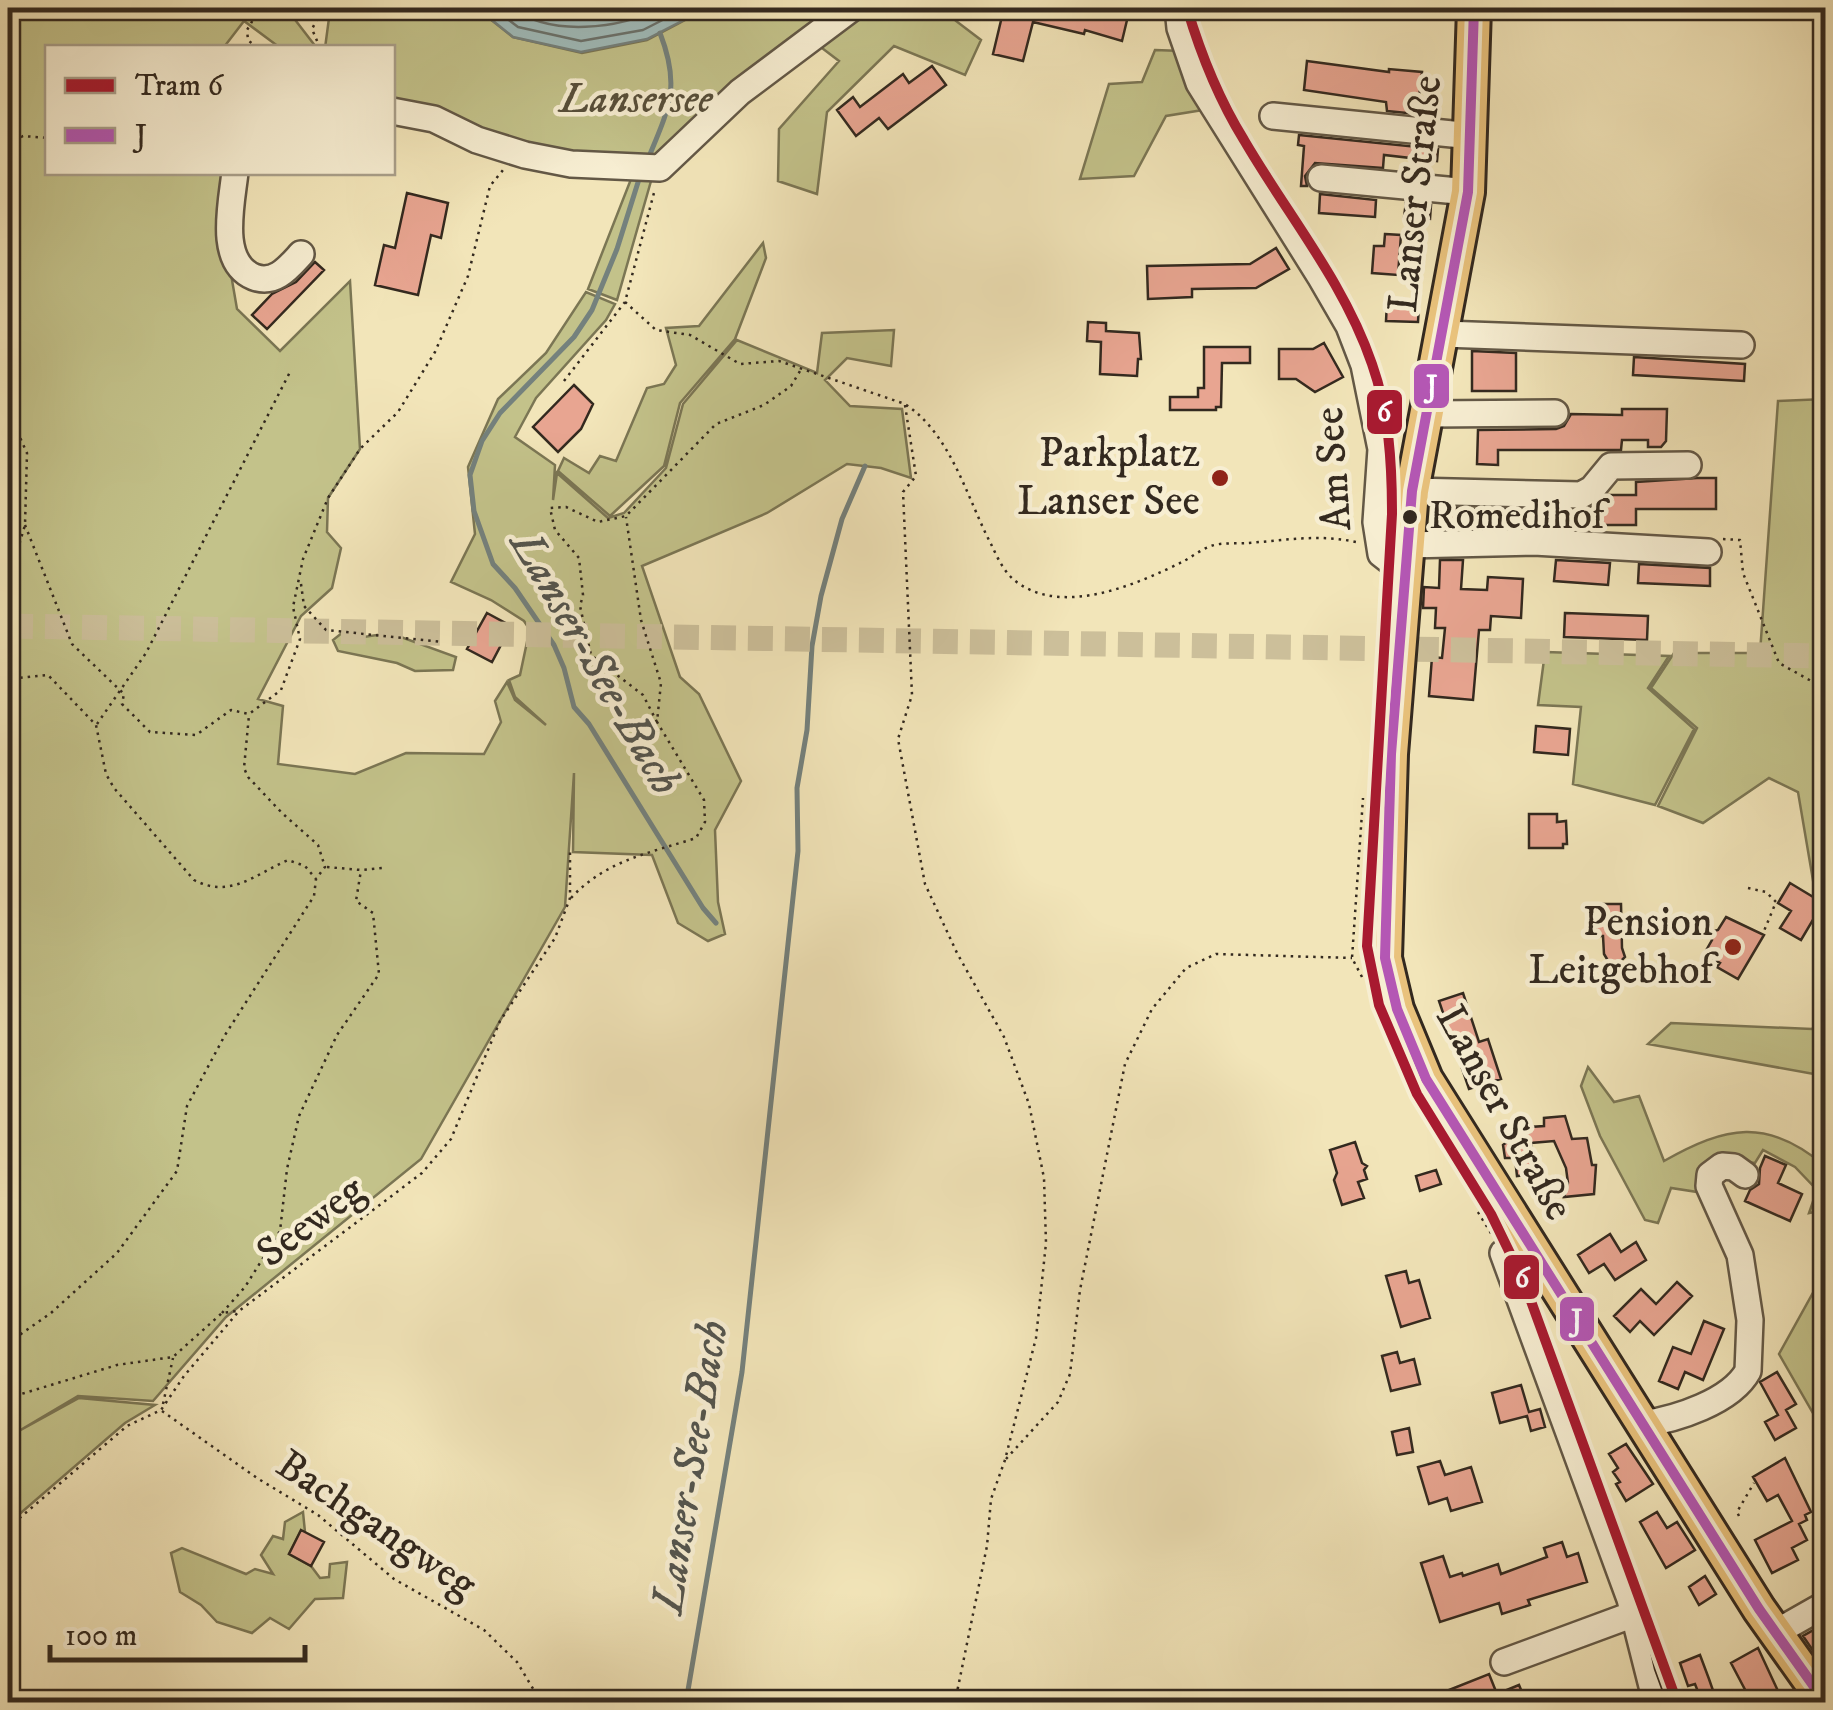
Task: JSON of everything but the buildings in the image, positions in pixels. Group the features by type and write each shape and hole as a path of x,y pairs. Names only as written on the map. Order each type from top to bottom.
{"main road":[{"name":"Lanser Straße","path":"1467,8 1472,136 1468,192 1444,334 1397,557 1385,958 1398,1009 1426,1079 1513,1247 1643,1424 1775,1633 1825,1702"}],"street":[{"path":"395,112 434,119 477,140 525,155 570,164 660,168 740,92 852,8"},
{"name":"Am See","path":"1178,8 1180,28 1199,83 1349,326 1364,365 1381,449 1376,522 1397,557"},
{"path":"1272,116 1472,136"},
{"path":"235,175 230,234 241,267 253,276 267,279 282,274 301,254"},
{"path":"1321,178 1468,192"},
{"path":"1444,334 1741,345"},
{"path":"1428,414 1555,413"},
{"path":"1412,492 1582,495 1592,490 1610,466 1688,465"},
{"path":"1397,557 1534,542 1697,552"},
{"path":"1643,1424 1694,1411 1736,1385 1748,1371 1750,1320 1740,1254 1708,1186 1710,1176 1722,1166 1734,1167 1745,1176"},
{"path":"1513,1247 1530,1320 1634,1614 1656,1702"},
{"path":"1775,1633 1826,1604"},
{"path":"1504,1662 1634,1614"}],"path":[{"path":"254,45 248,40 247,30 260,8"},
{"path":"319,45 312,29 323,8"},
{"path":"8,145 23,136 45,138"},
{"path":"326,867 318,844 248,778 244,768 249,714 281,690 300,639 293,607 304,559 328,498 360,449 398,412 435,352 468,276 490,186 498,174 525,155"},
{"path":"564,382 625,302 660,168"},
{"path":"625,302 656,330 690,335 740,364 778,361 914,410 954,461 1002,566 1016,582 1035,592 1058,598 1098,594 1182,562 1211,546 1318,537 1353,541 1397,557"},
{"path":"570,898 589,878 624,860 696,838 705,822 704,800 643,695 591,655 580,606 583,595 579,558 554,530 550,508 566,507 598,522 626,516 716,424 764,406 791,386 801,369"},
{"path":"96,725 146,653 290,372"},
{"path":"905,404 916,476 903,492 912,695 898,739 924,884 956,953 1004,1037 1029,1104 1044,1178 1046,1244 1036,1338 991,1499 987,1546 954,1702"},
{"path":"8,411 28,454 25,525 8,582"},
{"path":"626,516 641,620 661,683 657,722"},
{"path":"25,525 72,644 124,694 122,704 150,732 196,735 231,710 249,714"},
{"path":"1697,552 1696,539 1740,540 1743,573 1780,663 1812,682 1826,678"},
{"path":"301,582 304,606 326,630 442,642"},
{"path":"8,686 18,678 48,675 96,725 106,774 114,788 194,880 226,890 288,860 305,866 316,879"},
{"path":"570,850 570,898"},
{"path":"326,867 383,868"},
{"path":"8,1343 51,1314 118,1254 176,1170 187,1106 225,1035 314,896 316,879 326,867"},
{"path":"8,1398 117,1365 173,1357 245,1287 280,1231 287,1169 299,1116 337,1036 380,974 373,912 356,902 361,870"},
{"path":"1748,888 1766,892 1776,902 1764,931"},
{"name":"Seeweg","path":"8,1528 128,1426 161,1410 239,1311 422,1174 451,1139 500,1021 555,938 570,898"},
{"path":"1005,1460 1058,1402 1070,1374 1080,1290 1125,1064 1152,1010 1186,968 1216,954 1385,958"},
{"path":"222,1313 239,1311"},
{"path":"161,1410 173,1357"},
{"name":"Bachgangweg","path":"161,1410 257,1478 318,1515 394,1579 484,1630 517,1662 541,1702"},
{"path":"1739,1516 1737,1512 1754,1483"}],"green space":[{"path":"8,8 286,8 314,45 276,45 244,21 226,45 45,45 45,175 226,175 222,222 237,309 280,351 350,281 360,449 328,498 327,532 341,548 332,588 301,616 258,699 283,706 278,764 355,774 406,753 484,754 501,722 495,701 507,682 515,700 546,725 515,697 509,680 520,675 527,642 538,642 524,621 451,582 475,534 468,467 498,399 546,353 586,292 615,304 606,320 536,398 515,437 555,465 553,500 557,473 608,518 624,513 666,468 683,404 737,340 817,373 822,333 894,330 891,366 847,358 825,380 850,406 902,409 911,478 881,468 847,464 767,513 642,566 680,677 699,694 741,781 715,830 718,902 725,934 708,941 678,923 652,855 573,852 574,773 565,907 421,1159 226,1317 153,1401 78,1396 8,1434"},
{"name":"Lansersee","path":"334,8 476,8 513,37 582,53 647,40 708,8 963,8 956,21 981,40 965,75 894,46 827,112 817,194 778,181 779,129 839,61 814,42 815,23 769,55 659,157 576,158 395,106 395,45 325,45"},
{"path":"1155,50 1182,51 1209,109 1166,116 1134,176 1080,179 1109,84 1142,82"},
{"path":"633,174 653,174 617,300 588,289"},
{"path":"763,243 766,258 735,339 680,403 664,466 610,516 558,471 564,458 589,473 600,456 616,461 647,388 664,384 676,365 666,328 699,326"},
{"path":"1825,399 1825,951 1798,792 1769,778 1703,823 1658,806 1697,728 1651,688 1674,653 1760,653 1778,401"},
{"path":"352,625 364,637 390,633 456,657 453,670 415,671 397,663 338,651 333,640"},
{"path":"1545,652 1669,656 1648,688 1694,729 1655,805 1573,784 1581,707 1538,705"},
{"path":"1825,1013 1825,1076 1648,1044 1671,1023 1812,1029"},
{"path":"1588,1067 1614,1102 1639,1096 1664,1161 1727,1134 1765,1134 1804,1150 1825,1166 1825,1210 1809,1213 1817,1190 1795,1167 1763,1150 1755,1163 1720,1159 1704,1193 1671,1188 1658,1223 1645,1220 1600,1136 1581,1086"},
{"path":"1825,1285 1825,1434 1779,1354 1814,1291"},
{"path":"79,1398 155,1405 125,1423 8,1524 8,1437"},
{"path":"303,1512 305,1532 301,1531 289,1554 311,1566 320,1578 329,1577 330,1564 347,1562 343,1598 315,1599 289,1629 270,1618 252,1633 217,1622 201,1605 180,1592 171,1553 182,1548 246,1574 255,1569 273,1574 261,1555 273,1536 283,1539 285,1522"}],"water":[{"name":"Lansersee","path":"477,8 707,8 647,39 581,52 513,37"}],"waterway":[{"name":"Lanser-See-Bach","path":"648,159 670,97 670,68 660,33"},
{"name":"Lanser-See-Bach","path":"640,176 592,310 574,337 500,413 482,441 470,475 474,511 493,564 515,588 554,645 574,707 589,724 716,923"},
{"name":"Lanser-See-Bach","path":"686,1702 742,1372 798,851 797,788 807,730 812,646 842,519 865,466"}],"tunnel":[{"path":"8,626 1826,656"}],"tram line":[{"name":"6","path":"1187,8 1226,108 1346,305 1372,364 1386,419 1392,514 1367,946 1379,1005 1417,1094 1491,1214 1524,1282 1677,1702"},
{"path":"1640,1602 1667,1702"}],"transit line":[{"name":"J","path":"1474,8 1468,192 1412,491 1391,754 1385,958 1397,1009 1426,1079 1759,1609 1825,1702"}],"place":[{"name":"Parkplatz Lanser See","path":"1220,478"},
{"name":"Romedihof","path":"1410,517"},
{"name":"Pension Leitgebhof","path":"1733,947"}]}
